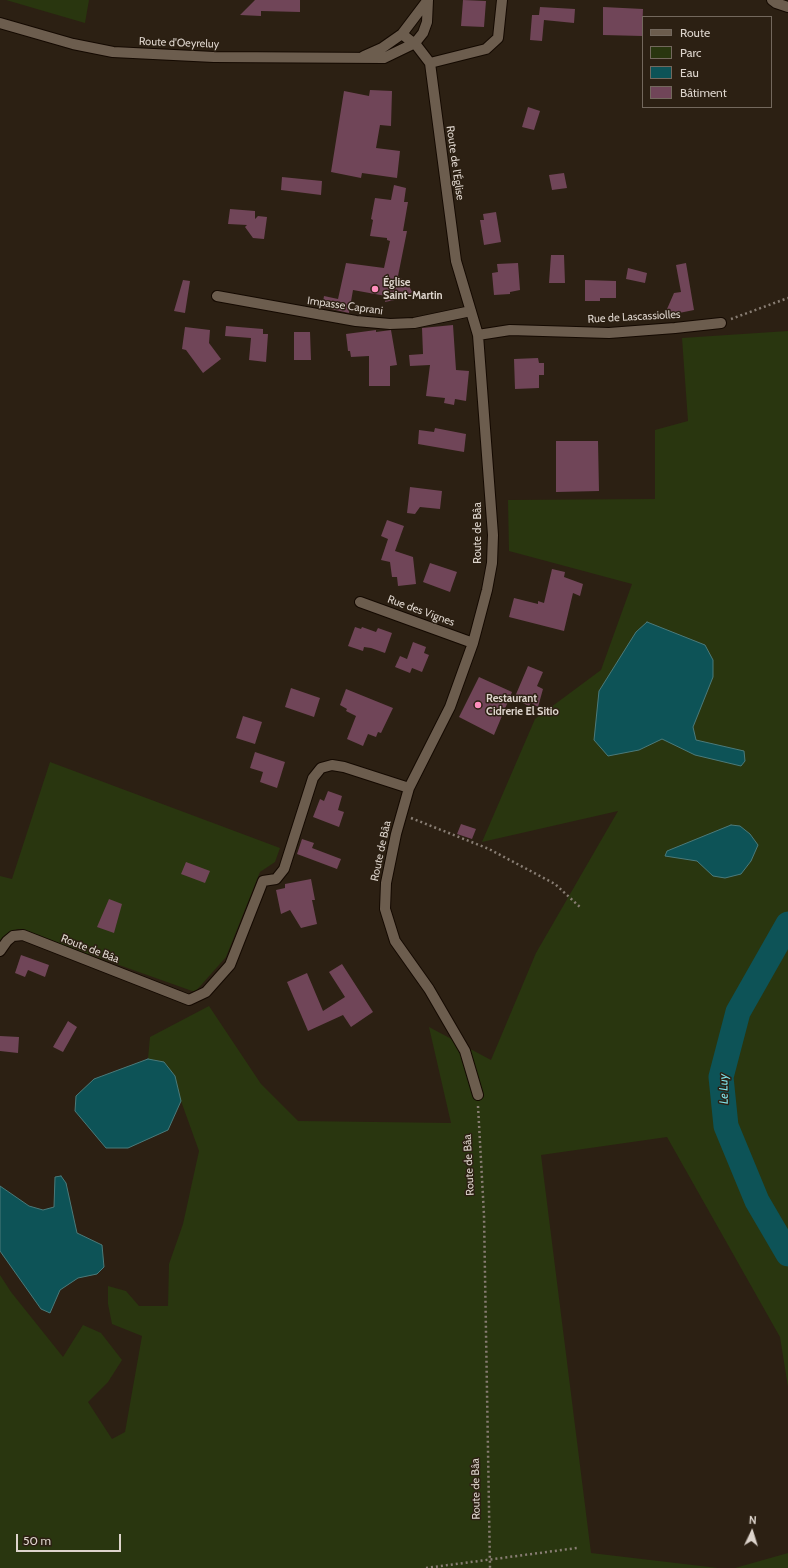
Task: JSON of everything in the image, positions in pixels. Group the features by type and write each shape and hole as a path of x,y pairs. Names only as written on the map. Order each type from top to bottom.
{"street":[{"path":"428,1 402,34 414,43 430,63 468,55 486,49 498,38 502,0"},
{"path":"772,0 788,7"},
{"path":"414,43 422,33 427,22 428,1"},
{"name":"Route d'Oeyreluy","path":"0,23 73,44 113,52 214,57 384,58 414,43"},
{"name":"Route d'Oeyreluy","path":"360,57 382,48 402,34"},
{"name":"Route de l'Église","path":"430,63 456,261 478,335"},
{"name":"Impasse Caprani","path":"217,296 356,321 390,324 414,323 471,311"},
{"name":"Rue de Lascassiolles","path":"478,335 510,330 609,333 721,323"},
{"name":"Route de Bâa","path":"478,335 493,535 492,563 487,590 473,643 450,707 409,788 386,883 385,909 394,941 429,989 465,1051 478,1095"},
{"name":"Rue des Vignes","path":"360,602 473,643"},
{"name":"Route de Bâa","path":"0,951 7,941 13,936 23,935 190,1000 206,992 230,965 263,881 276,879 284,869 313,778 321,768 332,765 409,788"}],"path":[{"path":"721,323 788,298"},
{"path":"402,814 489,849 555,884 581,908"},
{"name":"Route de Bâa","path":"478,1095 484,1223 490,1568"},
{"path":"426,1568 577,1548"}],"green space":[{"path":"6,0 89,0 85,23"},
{"path":"788,331 788,1387 780,1337 667,1137 541,1155 591,1553 718,1568 0,1568 0,1275 11,1292 63,1357 83,1325 101,1333 122,1360 108,1382 88,1402 112,1439 125,1432 142,1336 112,1324 108,1304 108,1286 126,1291 139,1306 168,1306 169,1264 183,1224 199,1151 181,1101 175,1076 164,1062 148,1059 150,1037 209,1006 261,1084 298,1121 451,1123 429,1027 491,1060 536,953 618,811 482,842 535,719 601,670 632,584 509,551 508,500 655,499 655,430 688,421 682,338"},
{"path":"50,762 280,848 275,862 260,872 226,957 195,992 18,929 5,935 0,942 0,876 12,879"},
{"path":"788,1553 788,1568 735,1568"}],"water":[{"path":"647,622 705,645 713,660 713,677 693,727 696,740 744,751 745,761 741,766 695,755 662,739 639,750 608,756 594,740 599,691 636,632"},
{"path":"731,825 740,826 750,834 758,845 751,861 741,874 725,878 713,876 697,861 665,856 667,851"},
{"path":"148,1059 164,1062 175,1076 181,1101 168,1130 128,1148 106,1148 75,1111 76,1096 94,1079"},
{"path":"61,1176 66,1183 77,1233 102,1245 104,1267 97,1274 78,1278 60,1290 50,1313 41,1309 0,1251 0,1186 29,1206 43,1210 54,1207 55,1177"}],"building":[{"path":"255,0 300,0 300,12 261,11 261,16 240,15"},
{"path":"463,0 486,1 484,27 461,26"},
{"path":"540,7 575,9 574,23 544,20 542,41 530,40 532,15 539,15"},
{"path":"603,7 643,9 642,36 603,35"},
{"path":"370,90 392,91 391,126 380,125 376,148 400,151 397,178 362,173 361,178 331,172 344,91 369,96"},
{"path":"528,107 540,111 534,130 522,127"},
{"path":"564,173 567,188 552,190 549,175"},
{"path":"282,177 322,181 321,195 281,190"},
{"path":"394,185 406,188 404,202 408,202 403,231 407,231 398,276 408,284 412,292 404,298 385,302 386,296 353,290 349,313 322,307 324,296 338,299 346,263 384,268 390,241 387,240 387,238 370,236 373,220 371,219 375,198 391,200"},
{"path":"230,209 255,211 255,219 258,216 267,217 264,239 253,238 245,227 247,225 228,224"},
{"path":"496,212 501,242 484,245 480,220 484,220 483,214"},
{"path":"551,255 564,255 565,283 549,283"},
{"path":"518,263 520,290 510,292 510,294 494,295 492,273 498,272 497,264"},
{"path":"686,263 694,310 664,316 674,293 681,292 676,265"},
{"path":"628,268 647,273 645,283 626,279"},
{"path":"183,280 190,281 185,313 174,311"},
{"path":"585,280 616,281 616,298 600,298 600,301 585,301"},
{"path":"453,325 456,370 469,371 466,401 455,399 454,405 444,403 445,398 426,396 430,365 410,366 409,355 423,354 422,328"},
{"path":"226,326 263,329 263,334 268,334 266,362 249,360 251,338 225,336"},
{"path":"185,327 210,330 209,343 221,359 203,373 186,350 182,349"},
{"path":"376,330 376,332 391,330 397,365 390,366 390,386 369,386 369,356 351,357 350,351 348,351 346,334"},
{"path":"294,332 310,332 311,360 294,360"},
{"path":"538,358 539,363 544,363 544,375 539,375 539,388 515,389 514,359"},
{"path":"435,428 466,434 464,452 418,444 419,430 434,432"},
{"path":"556,441 598,441 599,491 556,492"},
{"path":"410,487 442,491 440,509 420,507 415,514 407,513"},
{"path":"387,520 404,526 395,551 413,557 416,584 398,586 397,577 392,577 390,562 381,560 388,539 381,536"},
{"path":"430,563 457,572 450,592 423,582"},
{"path":"552,569 565,572 564,577 583,584 580,596 573,593 564,631 509,617 514,598 538,604 538,601 544,603"},
{"path":"355,627 361,629 362,627 376,632 378,628 392,633 385,653 371,648 364,647 363,651 348,646"},
{"path":"413,642 426,647 424,653 429,655 422,672 412,668 410,673 395,667 400,656 407,659"},
{"path":"528,666 543,672 537,686 543,689 538,707 531,703 529,706 514,699"},
{"path":"479,677 512,692 494,735 459,717"},
{"path":"291,688 320,698 314,717 285,707"},
{"path":"346,689 393,708 381,733 378,732 376,737 368,734 363,746 347,739 356,716 346,711 347,709 340,705"},
{"path":"243,716 262,722 255,744 236,738"},
{"path":"255,752 285,762 277,788 260,782 263,772 250,768"},
{"path":"328,791 342,796 338,810 344,812 339,827 313,817 320,799 324,801"},
{"path":"461,824 476,829 472,839 457,834"},
{"path":"302,839 314,843 312,848 341,859 337,869 297,854"},
{"path":"186,862 210,871 205,883 181,874"},
{"path":"311,879 315,900 312,900 317,924 301,928 290,910 281,914 276,890 285,888 285,884"},
{"path":"109,899 122,904 114,933 97,927"},
{"path":"21,955 49,965 45,977 28,970 25,977 15,973"},
{"path":"342,964 373,1012 351,1027 343,1015 308,1031 287,982 307,973 323,1011 345,997 329,972"},
{"path":"68,1021 77,1027 63,1052 53,1047"},
{"path":"0,1036 19,1037 18,1053 0,1051"}],"waterway":[{"name":"Le Luy","path":"788,924 738,1012 721,1077 726,1126 757,1201 788,1254"}],"place":[{"name":"Église Saint-Martin","path":"375,289"},
{"name":"Restaurant Cidrerie El Sitio","path":"478,705"}]}
